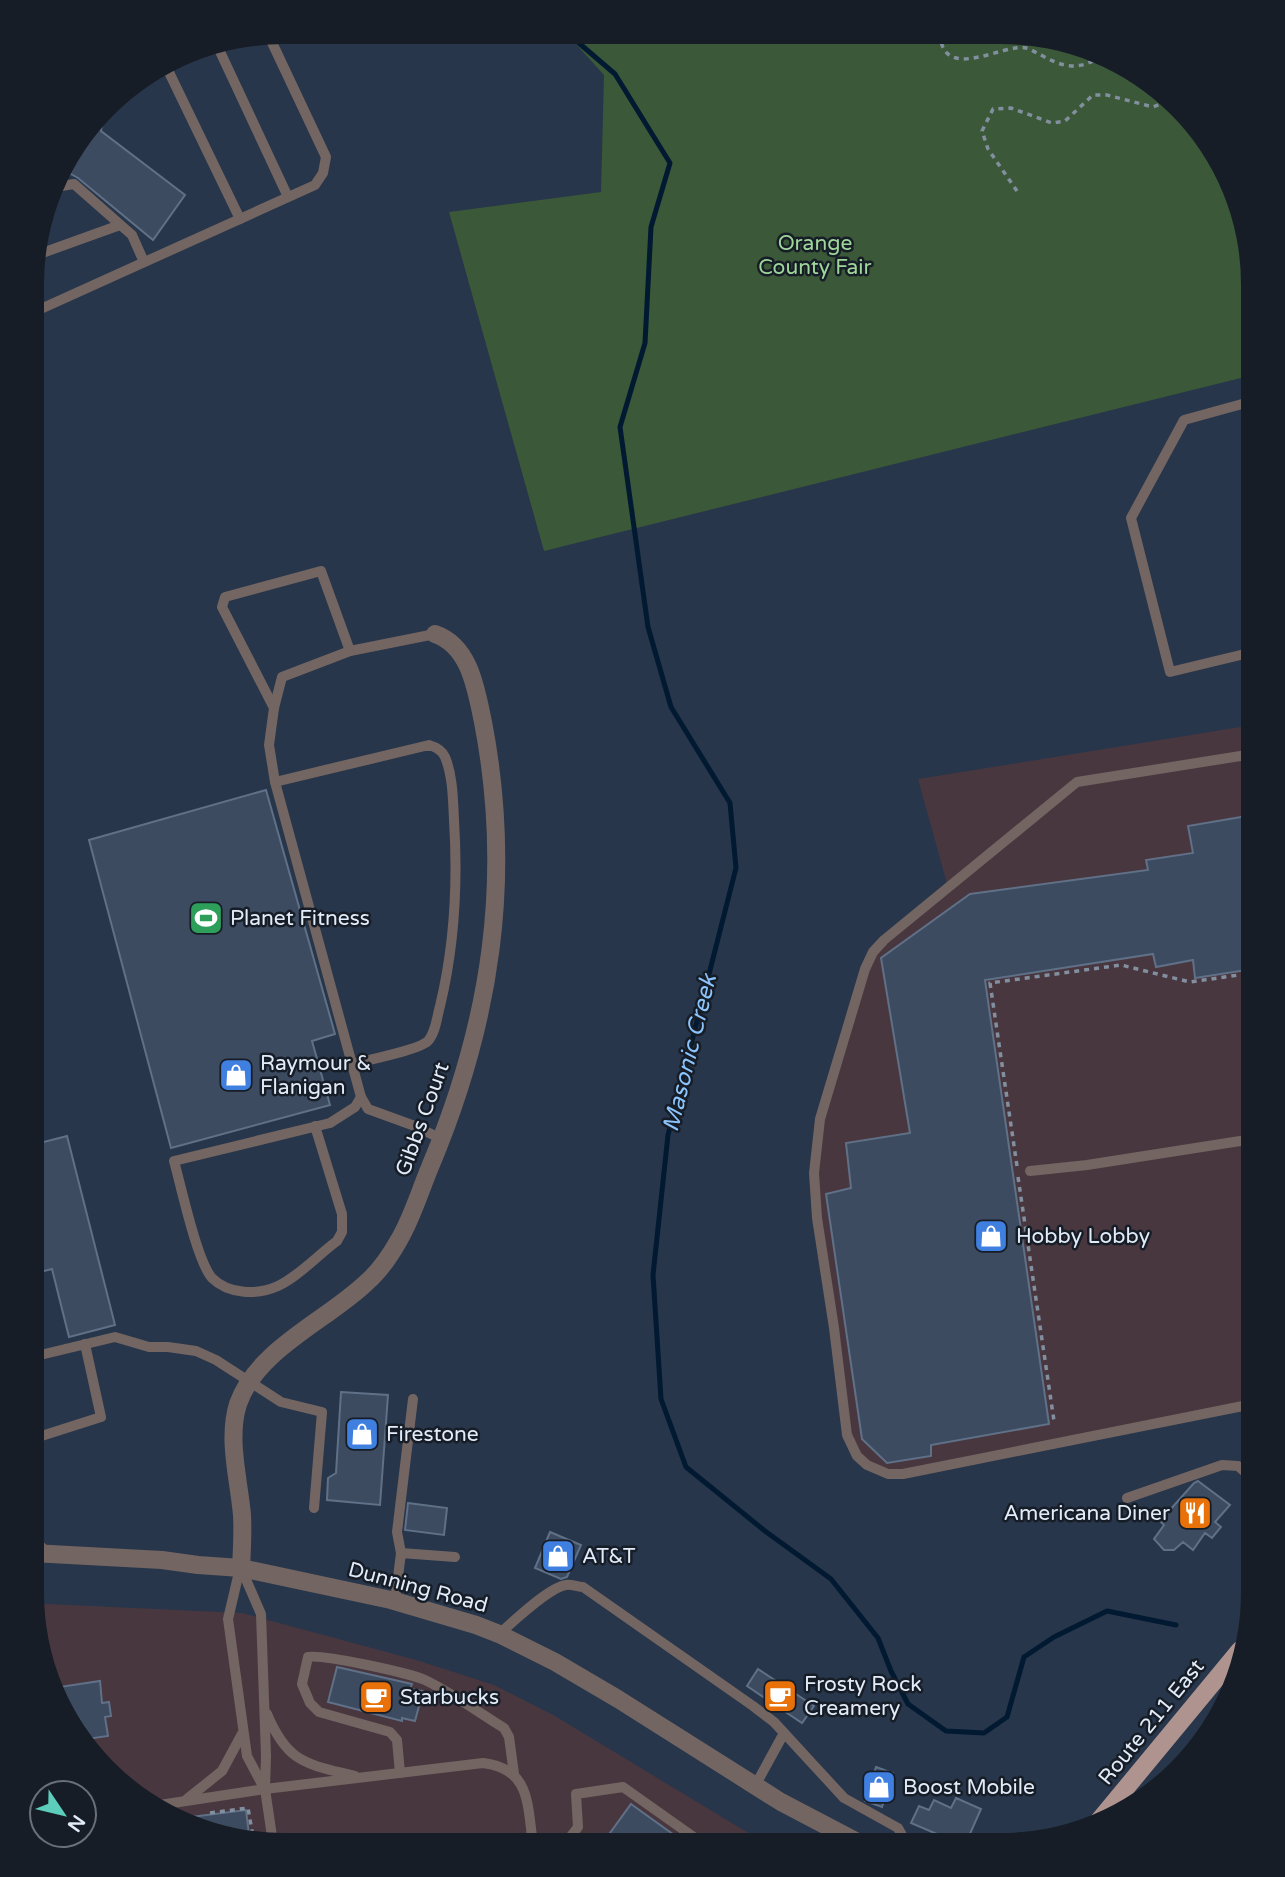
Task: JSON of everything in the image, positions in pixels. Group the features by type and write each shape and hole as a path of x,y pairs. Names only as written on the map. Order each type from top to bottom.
{"main road":[{"name":"Route 211 East","path":"1109,1808 1232,1660"}],"street":[{"name":"Gibbs Court","path":"240,1567 242,1517 234,1442 239,1402 262,1365 366,1284 383,1266 400,1237 442,1139 464,1079 482,1006 489,967 496,892 496,831 488,749 473,678 465,659 454,644 435,634"},
{"name":"Dunning Road","path":"44,1553 240,1567 452,1616 533,1649 755,1786 841,1833"}],"lane":[{"path":"44,307 315,185 324,173 326,157 273,45"},
{"path":"220,52 288,197"},
{"path":"169,73 240,219"},
{"path":"65,185 74,184 132,235 144,262"},
{"path":"46,252 120,225"},
{"path":"1241,405 1184,420 1130,518 1170,672 1241,655"},
{"path":"274,708 222,607 225,597 321,572 351,651"},
{"path":"435,634 351,651 282,677 269,745 275,782 361,1097 368,1110 442,1139"},
{"path":"275,782 429,745 438,748 445,756 453,797 455,922 449,968 434,1029 428,1041 418,1047 352,1064"},
{"path":"1241,756 1077,782 884,940 873,952 865,969 820,1119 814,1173 817,1218 847,1435 858,1456 877,1470 888,1474 903,1474 1241,1406"},
{"path":"316,1126 342,1214 342,1232 337,1241 276,1287 261,1292 244,1293 224,1286 212,1277 202,1259 174,1161 316,1126 330,1123 355,1107 361,1097"},
{"path":"1030,1171 1087,1165 1241,1141"},
{"path":"44,1354 115,1337 149,1347 196,1351 216,1360 281,1402 322,1412"},
{"path":"44,1435 102,1417 85,1344"},
{"path":"395,1601 401,1553 397,1532 413,1399"},
{"path":"314,1508 322,1412 320,1400"},
{"path":"1128,1498 1222,1465 1241,1469"},
{"path":"401,1553 455,1557"},
{"path":"240,1567 261,1614 265,1789 271,1832"},
{"path":"240,1567 228,1619 242,1734 247,1756 265,1789"},
{"path":"499,1634 551,1592 566,1585 583,1587 753,1706 784,1733 844,1798 898,1828 901,1833"},
{"path":"400,1773 397,1741 390,1732 318,1712 310,1703 302,1685 308,1657 317,1655 424,1679 504,1728 509,1737 514,1773 524,1789 531,1833"},
{"path":"264,1706 282,1744 300,1760 362,1778"},
{"path":"755,1786 784,1733"},
{"path":"184,1801 222,1771 242,1734"},
{"path":"169,1804 265,1789 483,1763 498,1765 514,1773"},
{"path":"573,1833 578,1827 576,1794 623,1787 688,1833"}],"path":[{"path":"943,44 946,51 957,58 972,60 1013,48 1027,48 1065,66 1085,66 1092,62"},
{"path":"1017,191 988,149 982,131 993,109 1011,108 1052,123 1065,121 1093,95 1107,95 1153,107 1161,104"},
{"path":"1054,1422 990,983 1121,965 1190,982 1241,975"},
{"path":"208,1813 248,1808 252,1831"}],"shaded area":[{"path":"1241,727 1241,1406 888,1474 857,1456 845,1414 817,1218 820,1119 873,952 948,887 918,779"},
{"path":"44,1604 242,1613 416,1660 494,1685 555,1716 748,1833 283,1833 221,1825 192,1815 150,1793 125,1774 103,1752 68,1700 56,1671 48,1640"}],"green space":[{"name":"Orange County Fair","path":"576,44 1002,44 1064,52 1093,62 1122,76 1160,103 1182,125 1217,177 1229,206 1239,252 1241,378 544,551 449,212 601,192 604,75"}],"building":[{"path":"102,127 101,131 185,195 153,240 71,174 84,150"},
{"name":"Planet Fitness","path":"266,790 335,1034 312,1041 330,1105 171,1148 89,840"},
{"path":"1241,817 1241,971 1195,978 1193,960 1156,967 1153,954 985,980 1049,1424 931,1445 931,1456 887,1463 862,1439 826,1194 851,1188 846,1143 910,1133 881,958 970,894 1148,870 1146,860 1193,853 1188,826"},
{"path":"67,1136 115,1325 69,1337 52,1269 44,1271 44,1142"},
{"name":"Firestone","path":"341,1392 388,1395 380,1505 327,1500 328,1478 336,1473"},
{"name":"Americana Diner","path":"1198,1481 1230,1505 1215,1522 1221,1527 1212,1538 1205,1533 1193,1550 1183,1542 1174,1550 1164,1550 1154,1539 1164,1525 1160,1521"},
{"path":"408,1503 447,1508 444,1535 405,1530"},
{"name":"AT&T","path":"550,1532 581,1545 567,1577 561,1579 535,1568"},
{"name":"Starbucks","path":"337,1667 412,1684 410,1689 423,1691 415,1721 402,1718 402,1721 328,1702"},
{"name":"Frosty Rock Creamery","path":"758,1669 814,1706 802,1723 747,1686"},
{"path":"100,1681 102,1703 109,1702 111,1716 105,1717 108,1736 93,1738 62,1687"},
{"name":"Boost Mobile","path":"876,1767 893,1773 882,1807 865,1801"},
{"path":"956,1798 981,1809 970,1833 935,1833 911,1823 919,1806 929,1810 934,1800 951,1808"},
{"path":"631,1804 671,1833 610,1833"},
{"path":"246,1810 248,1830 221,1825 196,1816"}],"waterway":[{"name":"Masonic Creek","path":"580,44 615,74 670,163 651,227 645,343 620,427 648,627 671,707 730,803 736,868 668,1135 653,1275 661,1399 686,1467 765,1531 831,1579 878,1638 908,1704 946,1731 984,1733 1007,1717 1024,1657 1054,1637 1107,1611 1176,1625"}],"place":[{"name":"Planet Fitness","path":"206,918"},
{"name":"Raymour & Flanigan","path":"236,1075"},
{"name":"Hobby Lobby","path":"991,1236"},
{"name":"Firestone","path":"362,1434"},
{"name":"Americana Diner","path":"1195,1513"},
{"name":"AT&T","path":"558,1556"},
{"name":"Frosty Rock Creamery","path":"780,1696"},
{"name":"Starbucks","path":"376,1697"},
{"name":"Boost Mobile","path":"879,1787"}]}
